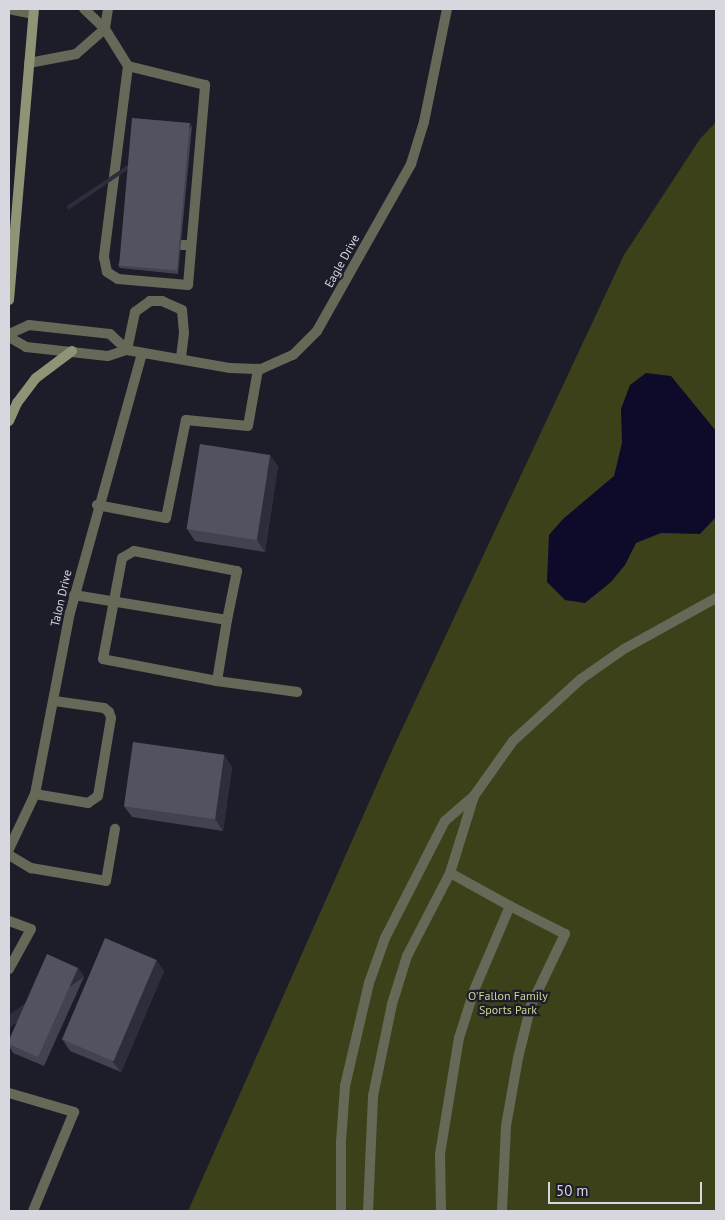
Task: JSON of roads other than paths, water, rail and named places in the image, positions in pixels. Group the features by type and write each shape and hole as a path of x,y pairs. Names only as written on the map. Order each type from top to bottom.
{"main road":[{"path":"9,300 33,11"},
{"path":"9,421 17,404 36,378 72,351"}],"street":[{"path":"9,9 33,11"},
{"path":"84,9 105,29 128,66 113,181 114,209 110,240 104,257 107,272 118,279 188,285 186,245 194,156 205,85 128,66"},
{"path":"29,63 76,54 105,29 108,9"},
{"name":"Eagle Drive","path":"127,350 110,334 29,325 9,335 26,347 108,356 127,350 230,368 258,369 293,355 317,331 411,164 424,122 444,9"},
{"path":"117,150 131,152"},
{"path":"113,181 128,182"},
{"path":"162,301 163,283"},
{"path":"127,350 135,312 150,301 162,301 182,310 184,333 181,359"},
{"name":"Talon Drive","path":"9,849 35,794 74,594 97,505 142,352"},
{"path":"97,505 166,518 186,420 248,426 258,369"},
{"path":"217,681 237,571 134,551 122,558 111,602 103,659 217,681 296,692"},
{"path":"74,594 111,602 227,620"},
{"path":"341,1211 341,1142 345,1086 369,983 393,921 445,821 474,796 513,741 574,686 624,649 716,598"},
{"path":"35,794 88,803 98,796 111,718 104,708 54,701"},
{"path":"368,1211 373,1096 392,1004 408,956 450,873 474,796"},
{"path":"9,856 31,868 106,881 115,829"},
{"path":"450,873 565,934 531,1005 518,1058 506,1126 502,1211"},
{"path":"441,1211 440,1154 458,1038 475,988 510,906"},
{"path":"9,921 30,929 9,969"},
{"path":"9,1093 74,1112 33,1211"}],"park label":[{"name":"O'Fallon Family Sports Park","path":"508,1003"}]}
